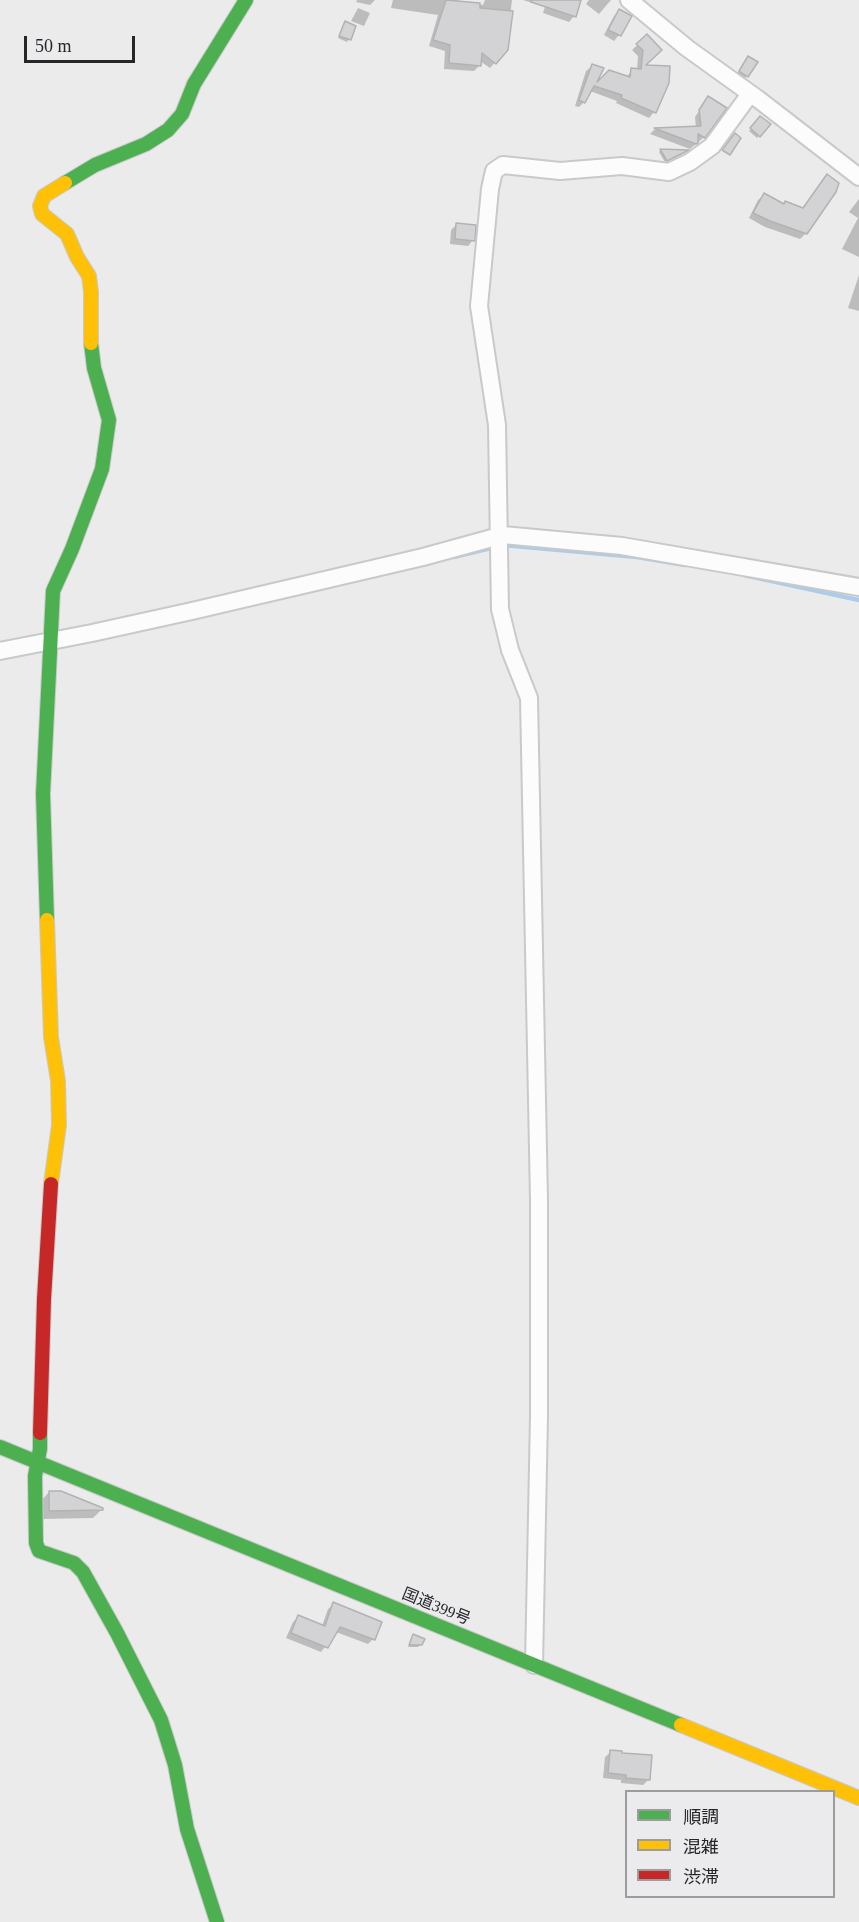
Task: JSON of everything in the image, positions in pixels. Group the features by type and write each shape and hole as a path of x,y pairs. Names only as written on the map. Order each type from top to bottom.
{"main road":[{"path":"217,1922 187,1829 175,1765 161,1720 83,1572 74,1563 39,1551 36,1543 35,1476 40,1449 50,1189 59,1125 58,1081 51,1037 43,794 49,648 53,591 72,549 102,469 110,420 94,368 90,329 89,276 77,257 67,234 42,213 40,206 44,196 95,165 146,144 168,130 182,114 194,84 246,0"},
{"name":"国道399号","path":"0,1447 859,1798"}],"street":[{"path":"629,0 687,48 859,177"},
{"path":"534,1665 539,1416 539,1212 529,698 510,650 500,609 497,425 480,306 490,189 494,171 503,165 560,171 622,166 669,172 690,162 712,146 750,94"},
{"path":"0,651 49,648 423,557 498,543 504,535 622,546 859,587"}],"building":[{"path":"446,0 480,3 480,8 513,11 508,50 496,64 482,53 481,66 449,63 450,45 433,40"},
{"path":"532,0 581,0 576,17 531,2"},
{"path":"619,9 632,16 621,36 608,30"},
{"path":"345,21 356,26 351,40 339,36"},
{"path":"647,34 662,50 646,65 670,66 669,83 656,113 621,98 622,95 594,86 585,103 579,100 592,64 604,68 597,82 609,70 630,77 631,68 641,69 643,50 636,44"},
{"path":"748,56 758,62 748,77 739,71"},
{"path":"708,96 727,108 705,138 698,134 698,143 654,128 701,126 699,110"},
{"path":"760,116 771,124 760,137 750,128"},
{"path":"735,133 741,138 730,155 722,150"},
{"path":"660,149 689,150 667,161"},
{"path":"827,174 839,183 836,192 807,234 753,213 764,193 784,204 785,201 803,208"},
{"path":"456,223 476,225 475,241 455,239"},
{"path":"49,1491 61,1491 103,1508 103,1510 49,1511"},
{"path":"333,1602 382,1622 375,1640 340,1627 328,1648 291,1633 298,1615 325,1626"},
{"path":"413,1634 425,1639 422,1645 409,1645"},
{"path":"610,1750 652,1755 650,1780 626,1778 626,1775 608,1773"}],"waterway":[{"path":"503,545 637,557 685,565"},
{"path":"454,557 495,547"},
{"path":"744,575 859,600"}],"traffic: fast":[{"path":"65,183 95,165 146,144 168,130 182,114 194,84 246,0"},
{"path":"47,920 43,794 53,591 72,549 102,469 109,420 94,368 91,343"},
{"path":"40,1433 40,1449 35,1476 36,1543 39,1551 74,1563 83,1572 161,1720 175,1765 187,1829 217,1922"},
{"path":"0,1447 681,1725"}],"traffic: slow":[{"path":"65,183 44,196 40,206 42,214 67,234 77,257 89,276 91,343"},
{"path":"47,920 51,1037 58,1081 59,1125 51,1184"},
{"path":"681,1725 859,1798"}],"traffic: jam":[{"path":"40,1433 44,1299 51,1184"}]}
